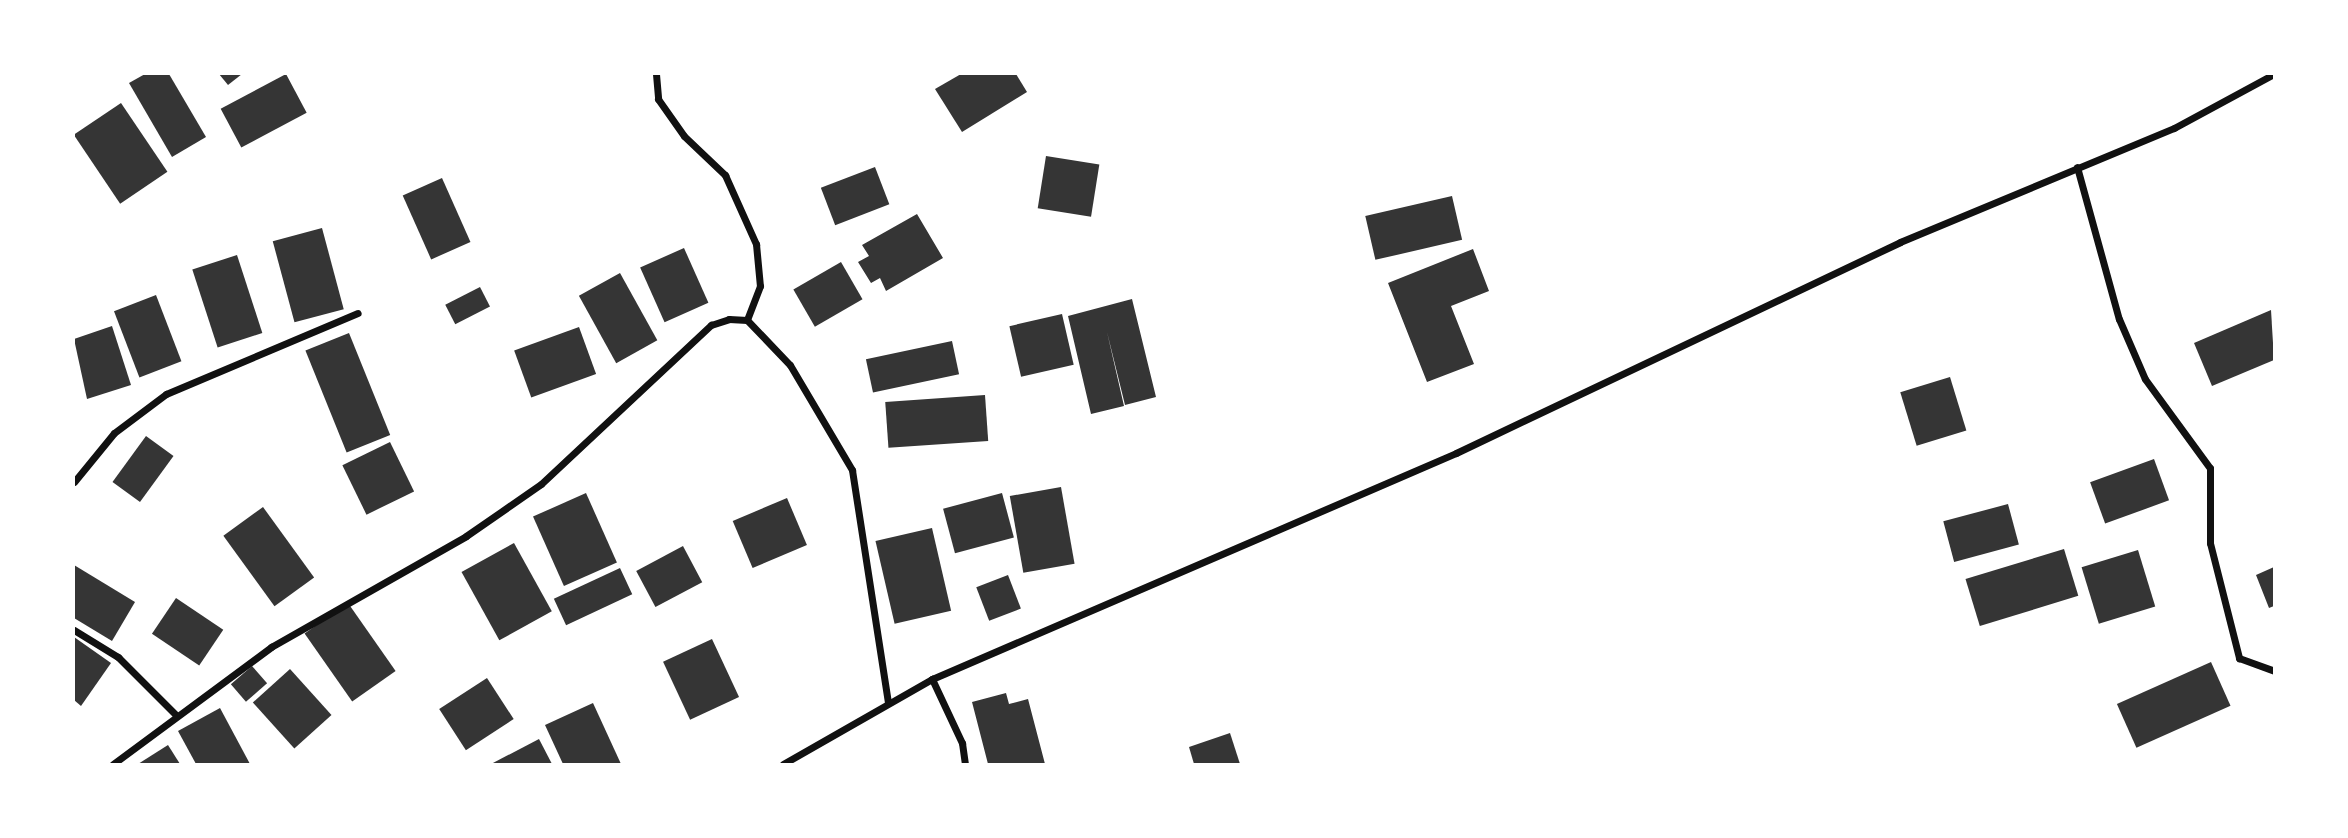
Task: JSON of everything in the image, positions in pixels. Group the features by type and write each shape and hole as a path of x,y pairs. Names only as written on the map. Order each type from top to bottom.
{"street":[{"path":"656,74 658,99 684,136 725,175 756,244 760,286 747,320"},
{"path":"783,765 932,679 1457,453 1900,242 2174,128 2274,74"},
{"path":"2077,167 2119,319 2145,379 2210,468 2210,543 2239,658 2274,671"},
{"path":"74,482 114,433 166,394 358,313"},
{"path":"113,765 176,715 271,647 466,536 541,484 712,325 729,319 747,320 790,365 852,470 888,702"},
{"path":"74,630 118,657 176,715"},
{"path":"932,679 962,743 965,765"}],"building":[{"path":"145,74 169,74 206,137 172,157 129,83"},
{"path":"219,74 242,74 228,85"},
{"path":"286,74 307,113 241,148 221,109"},
{"path":"961,74 1016,74 1027,92 962,132 935,89"},
{"path":"121,103 167,172 120,204 74,135"},
{"path":"1046,156 1099,164 1091,217 1038,208"},
{"path":"875,167 889,204 835,225 821,188"},
{"path":"442,178 470,242 431,259 403,195"},
{"path":"1452,196 1462,240 1375,260 1365,216"},
{"path":"917,214 943,258 886,291 880,278 871,283 858,262 869,256 862,245"},
{"path":"322,228 344,309 294,322 273,241"},
{"path":"684,248 708,303 665,322 640,268"},
{"path":"1473,249 1489,291 1451,306 1474,364 1427,382 1388,283"},
{"path":"237,255 262,333 218,348 192,270"},
{"path":"841,262 862,299 815,327 793,290"},
{"path":"620,273 657,340 616,363 579,296"},
{"path":"480,287 490,307 455,324 445,305"},
{"path":"156,295 181,361 139,377 114,311"},
{"path":"1132,299 1156,397 1125,405 1107,332 1124,406 1091,414 1068,316"},
{"path":"2271,310 2274,360 2212,386 2194,343"},
{"path":"1062,314 1074,365 1021,377 1009,326"},
{"path":"112,326 131,385 87,399 74,339"},
{"path":"579,327 596,374 531,398 514,351"},
{"path":"349,333 390,435 347,453 305,351"},
{"path":"952,341 959,374 873,393 866,359"},
{"path":"1950,377 1966,431 1917,446 1900,392"},
{"path":"985,395 988,441 888,448 885,402"},
{"path":"146,436 174,456 140,502 112,482"},
{"path":"390,442 414,491 366,515 342,465"},
{"path":"2154,459 2169,500 2105,524 2090,482"},
{"path":"1061,487 1075,564 1023,573 1010,496"},
{"path":"586,493 617,562 564,586 533,517"},
{"path":"1002,493 1014,537 955,553 943,509"},
{"path":"787,498 807,545 753,568 733,521"},
{"path":"2008,504 2019,545 1954,562 1943,521"},
{"path":"263,507 314,577 274,606 223,536"},
{"path":"932,528 951,611 895,624 875,541"},
{"path":"514,543 552,611 499,640 462,572"},
{"path":"683,546 702,582 655,607 636,571"},
{"path":"2064,549 2078,596 1980,626 1966,579"},
{"path":"2138,550 2155,606 2099,624 2082,567"},
{"path":"74,565 135,602 112,641 74,618"},
{"path":"2274,567 2274,606 2269,608 2256,575"},
{"path":"620,568 632,594 566,625 554,599"},
{"path":"1008,575 1021,609 989,621 976,587"},
{"path":"176,598 223,630 199,666 152,634"},
{"path":"348,603 396,671 352,701 305,633"},
{"path":"74,637 111,663 81,706 74,700"},
{"path":"712,639 739,697 690,720 663,662"},
{"path":"2211,662 2231,706 2136,748 2117,704"},
{"path":"252,666 267,683 246,702 231,684"},
{"path":"290,669 331,715 294,749 253,702"},
{"path":"487,678 514,719 466,750 439,709"},
{"path":"1006,693 1009,704 1028,699 1045,764 988,764 972,702"},
{"path":"593,703 621,764 563,764 545,725"},
{"path":"220,708 250,764 196,764 178,731"},
{"path":"1230,733 1240,764 1194,764 1189,747"},
{"path":"539,739 552,764 491,764"},
{"path":"168,745 180,764 138,764"}]}
